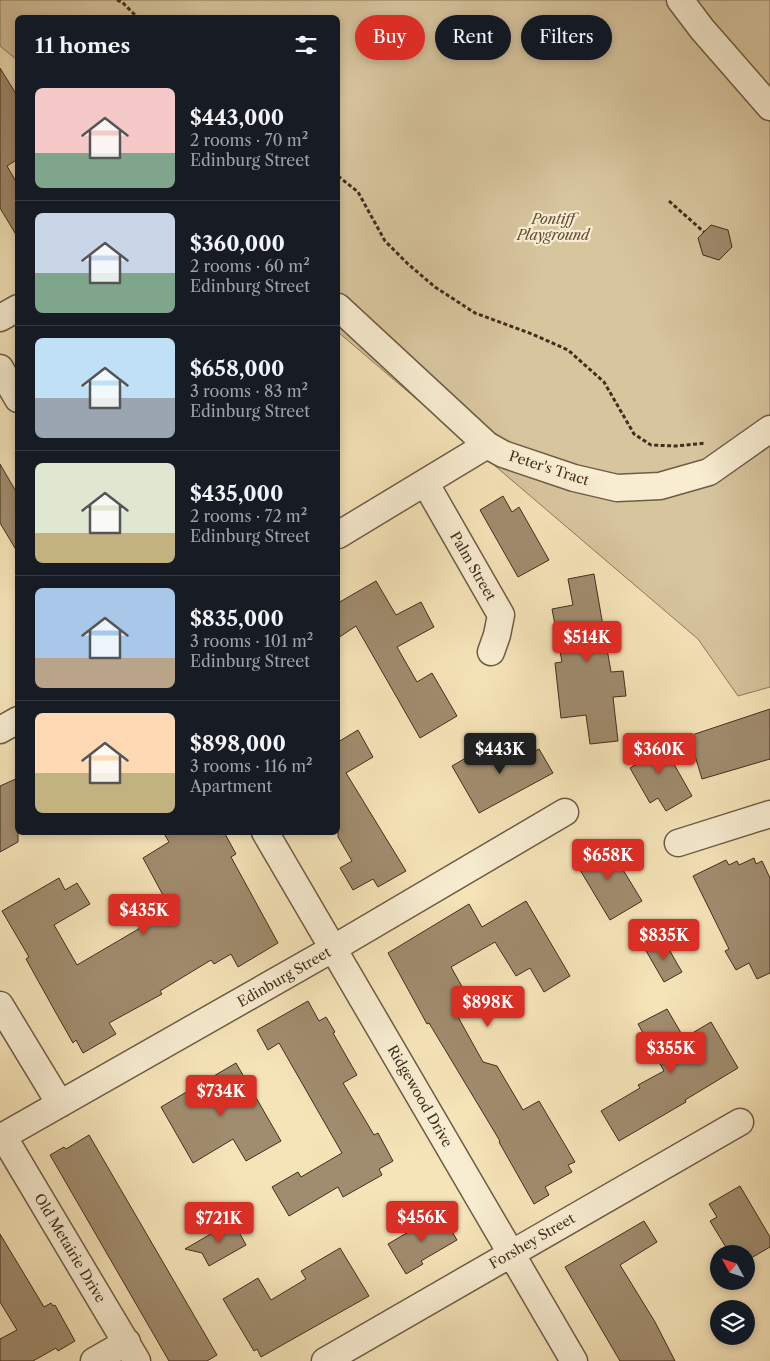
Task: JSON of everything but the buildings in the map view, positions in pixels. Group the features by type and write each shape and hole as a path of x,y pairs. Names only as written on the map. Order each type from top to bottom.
{"street":[{"path":"680,0 702,29 770,107"},
{"name":"Peter's Tract","path":"340,309 488,444 517,459 574,478 617,488 652,486 709,472 770,429"},
{"path":"0,368 15,394"},
{"path":"340,534 426,484 488,444"},
{"name":"Palm Street","path":"426,484 501,615 491,652"},
{"path":"0,730 15,722"},
{"name":"Edinburg Street","path":"2,1137 334,948 565,812"},
{"path":"678,843 770,814"},
{"name":"Ridgewood Drive","path":"267,835 574,1361"},
{"path":"0,1005 60,1104"},
{"name":"Forshey Street","path":"324,1361 740,1122"},
{"name":"Old Metairie Drive","path":"2,1137 132,1351"},
{"path":"94,1361 132,1351"}],"path":[{"path":"117,0 122,2 135,15"},
{"path":"340,178 358,192 385,241 408,264 435,287 475,313 532,334 568,350 604,382 634,434 651,445 690,446 713,440"},
{"path":"669,201 704,232"}],"green space":[{"name":"Pontiff Playground","path":"0,0 770,0 770,687 738,696 698,639 340,334 340,15 15,15 15,58 0,46"}]}
